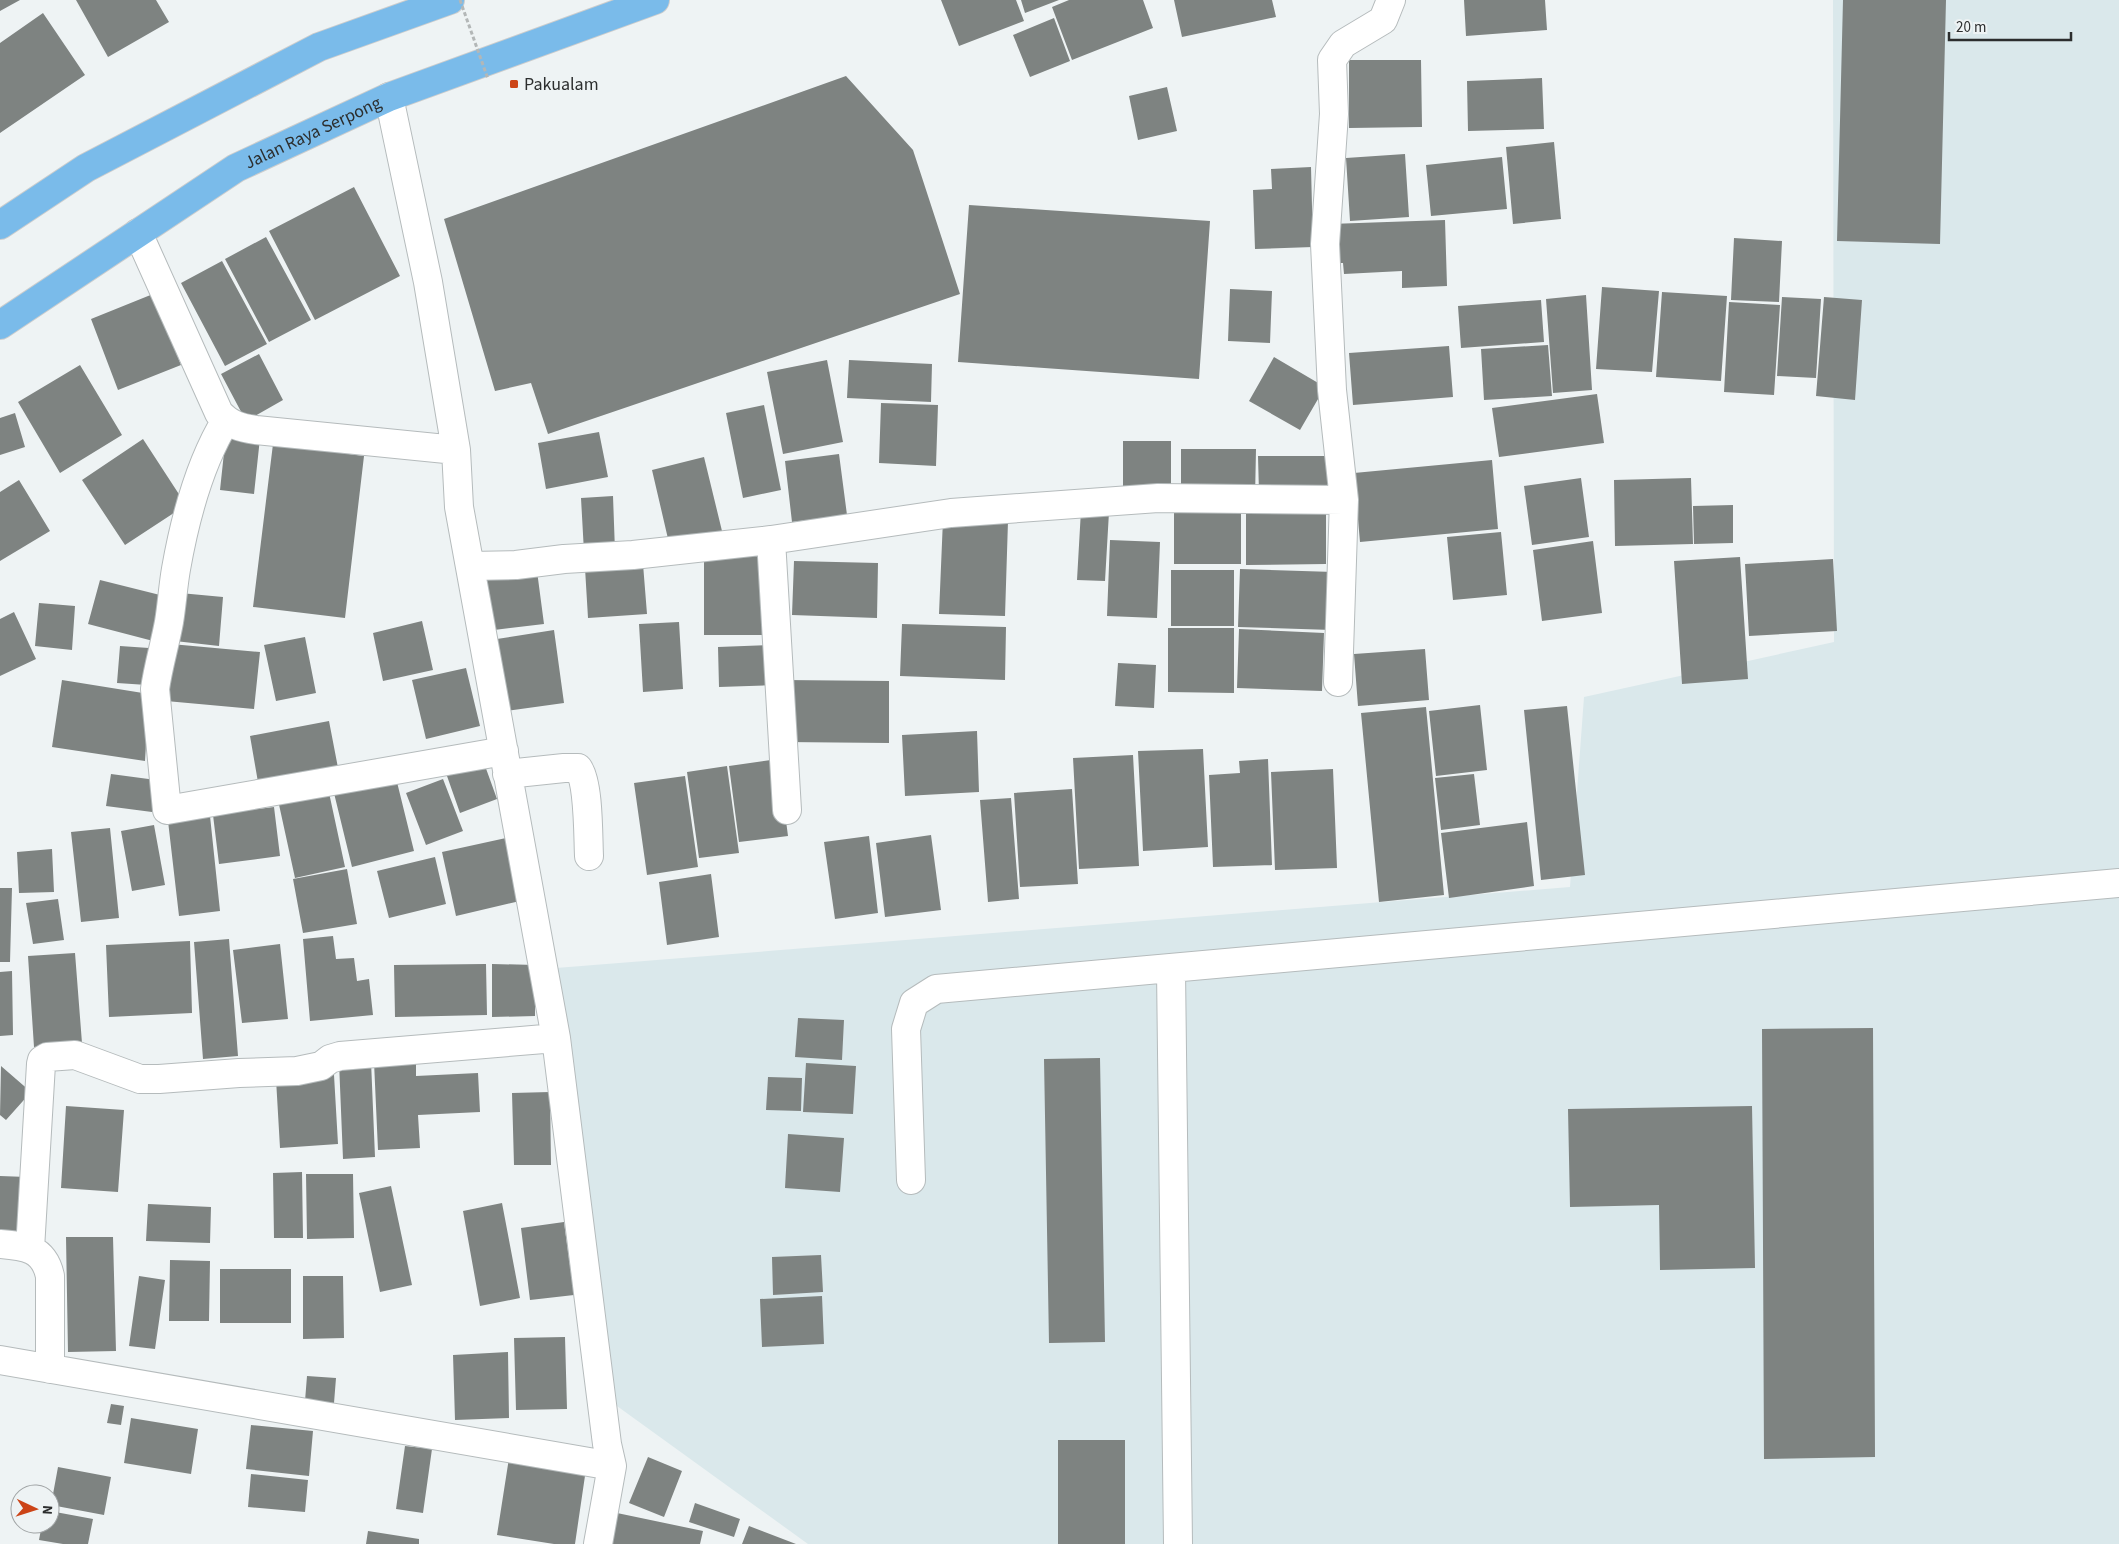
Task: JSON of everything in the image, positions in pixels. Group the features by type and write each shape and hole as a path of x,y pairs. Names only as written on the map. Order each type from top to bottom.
{"main road":[{"path":"0,225 86,168 320,47 450,0"},
{"name":"Jalan Raya Serpong","path":"0,325 236,168 389,97 655,0"}],"street":[{"path":"1338,682 1344,500 1332,390 1325,244 1334,114 1332,60 1343,44 1383,20 1391,0"},
{"path":"389,97 428,282 456,450 459,507 556,1038 606,1444 612,1466 598,1544"},
{"path":"138,233 219,413 226,420 241,428 256,430 456,450"},
{"path":"226,420 212,442 195,490 176,569 168,625 158,670 155,690 167,810 506,762 578,768 582,774 586,797 589,856"},
{"path":"470,566 516,565 564,559 633,555 771,540 951,513 1158,498 1344,500"},
{"path":"771,540 787,810"},
{"path":"911,1180 906,1028 914,1002 936,989 1171,970 2119,884"},
{"path":"1171,970 1178,1544"},
{"path":"30,1249 41,1064 47,1057 75,1055 140,1079 159,1080 239,1073 297,1072 321,1066 330,1059 340,1056 556,1038"},
{"path":"0,1244 30,1249 41,1254 48,1266 50,1276 50,1369"},
{"path":"0,1360 612,1466"}],"path":[{"path":"460,0 488,79"}],"shaded area":[{"path":"1833,0 2119,0 2119,1544 808,1544 599,1393 556,968 1570,887 1584,697 1834,642"}],"building":[{"path":"0,0 20,0 0,11"},
{"path":"76,0 156,0 169,22 108,57"},
{"path":"941,0 1016,0 1024,21 959,46"},
{"path":"1021,0 1059,0 1025,13"},
{"path":"1069,0 1143,0 1153,28 1072,60 1052,7"},
{"path":"1174,0 1272,0 1276,17 1182,37"},
{"path":"1464,0 1545,0 1547,30 1466,36"},
{"path":"1843,0 1946,0 1940,244 1837,241"},
{"path":"43,13 85,75 0,133 0,43"},
{"path":"1054,18 1070,61 1030,77 1013,35"},
{"path":"1349,60 1421,60 1422,127 1349,128"},
{"path":"846,76 913,150 960,294 548,434 531,383 495,391 444,219"},
{"path":"1542,78 1544,129 1468,131 1467,81"},
{"path":"1167,87 1177,131 1138,140 1129,96"},
{"path":"1554,142 1561,219 1513,224 1506,147"},
{"path":"1405,154 1409,217 1350,221 1346,158"},
{"path":"1502,157 1507,209 1431,216 1426,165"},
{"path":"1311,167 1313,247 1255,249 1253,190 1272,189 1271,169"},
{"path":"354,187 400,276 315,320 269,231"},
{"path":"969,205 1210,221 1199,379 958,362"},
{"path":"1445,220 1447,286 1402,288 1402,271 1344,274 1343,263 1332,263 1330,224"},
{"path":"266,237 311,320 269,342 225,259"},
{"path":"1734,238 1782,241 1779,302 1731,300"},
{"path":"222,261 267,344 225,366 181,283"},
{"path":"1602,287 1659,291 1652,372 1596,369"},
{"path":"1230,289 1272,291 1270,343 1228,341"},
{"path":"1662,292 1727,296 1721,381 1656,377"},
{"path":"153,294 181,365 118,390 91,319"},
{"path":"1586,295 1592,390 1553,393 1546,299"},
{"path":"1782,297 1821,299 1816,378 1777,376"},
{"path":"1824,297 1862,300 1855,400 1816,396"},
{"path":"1541,300 1544,342 1461,348 1458,306"},
{"path":"1729,302 1780,305 1774,395 1724,392"},
{"path":"1548,345 1552,396 1484,400 1481,349"},
{"path":"1449,346 1453,397 1353,405 1349,353"},
{"path":"259,354 283,400 246,421 221,374"},
{"path":"1274,357 1325,387 1300,430 1249,401"},
{"path":"827,360 843,442 783,454 767,372"},
{"path":"849,360 932,364 931,402 847,398"},
{"path":"80,365 122,435 60,473 18,402"},
{"path":"1597,394 1604,443 1499,457 1492,408"},
{"path":"881,403 938,405 936,466 879,463"},
{"path":"764,405 781,490 743,498 726,413"},
{"path":"15,413 25,447 0,455 0,418"},
{"path":"599,432 608,477 546,489 538,443"},
{"path":"226,434 260,438 254,494 220,490"},
{"path":"143,439 186,505 125,545 82,480"},
{"path":"1123,441 1171,441 1171,494 1123,494"},
{"path":"273,444 364,456 345,618 253,607"},
{"path":"1181,449 1256,449 1255,498 1181,498"},
{"path":"839,454 847,515 792,522 785,461"},
{"path":"1258,456 1337,456 1337,492 1259,493"},
{"path":"704,457 722,531 669,543 652,470"},
{"path":"1492,460 1498,529 1360,542 1354,473"},
{"path":"1581,478 1589,537 1532,545 1524,486"},
{"path":"1691,478 1693,544 1615,546 1614,480"},
{"path":"19,480 50,531 0,561 0,492"},
{"path":"613,496 615,551 584,552 581,498"},
{"path":"1246,502 1326,502 1326,564 1246,565"},
{"path":"1733,505 1733,543 1694,544 1693,506"},
{"path":"1174,507 1241,507 1241,564 1174,564"},
{"path":"1081,510 1109,512 1105,581 1077,580"},
{"path":"943,519 1008,521 1005,616 939,614"},
{"path":"1501,532 1507,595 1453,600 1447,537"},
{"path":"1110,540 1160,542 1157,618 1107,616"},
{"path":"1593,541 1602,613 1542,621 1533,550"},
{"path":"704,555 763,555 764,635 704,635"},
{"path":"1740,557 1748,679 1682,684 1674,561"},
{"path":"1833,559 1837,631 1749,636 1745,564"},
{"path":"794,561 878,563 877,618 792,615"},
{"path":"643,564 647,614 588,618 585,568"},
{"path":"1240,569 1334,572 1332,630 1238,627"},
{"path":"1171,570 1234,570 1234,626 1171,626"},
{"path":"537,571 544,624 486,631 480,578"},
{"path":"100,580 168,597 157,642 88,624"},
{"path":"180,593 223,597 219,646 175,641"},
{"path":"39,603 75,606 72,650 35,646"},
{"path":"14,612 36,659 0,676 0,619"},
{"path":"422,621 433,670 383,681 373,633"},
{"path":"679,622 683,689 643,692 639,624"},
{"path":"902,624 1006,627 1005,680 900,676"},
{"path":"1168,628 1234,628 1234,693 1168,692"},
{"path":"1239,629 1324,633 1322,691 1237,688"},
{"path":"554,630 564,703 506,711 497,639"},
{"path":"305,637 316,693 276,701 264,645"},
{"path":"171,644 260,652 254,709 166,701"},
{"path":"774,645 776,685 719,687 718,647"},
{"path":"120,646 149,648 147,685 117,683"},
{"path":"1425,649 1429,700 1358,706 1354,654"},
{"path":"1118,663 1156,665 1154,708 1115,706"},
{"path":"466,668 480,726 426,739 412,680"},
{"path":"62,680 149,694 145,761 52,747"},
{"path":"784,680 889,681 889,743 784,742"},
{"path":"1480,705 1487,770 1436,776 1429,711"},
{"path":"1567,706 1585,875 1541,880 1524,710"},
{"path":"1426,707 1444,895 1379,902 1361,713"},
{"path":"329,721 339,773 259,788 250,736"},
{"path":"977,731 979,792 905,796 902,735"},
{"path":"1203,749 1208,847 1143,851 1138,751"},
{"path":"1133,755 1139,866 1079,869 1073,758"},
{"path":"778,759 788,836 739,842 729,766"},
{"path":"1268,759 1272,865 1213,867 1209,775 1240,773 1239,761"},
{"path":"484,763 497,799 460,813 447,776"},
{"path":"727,766 739,853 699,858 687,772"},
{"path":"1333,769 1337,868 1275,870 1271,772"},
{"path":"111,774 156,780 152,812 106,806"},
{"path":"395,774 414,851 352,867 333,789"},
{"path":"1474,774 1480,825 1441,830 1435,778"},
{"path":"685,776 698,867 647,875 634,783"},
{"path":"443,779 463,831 426,845 406,793"},
{"path":"328,788 345,867 295,878 278,800"},
{"path":"1072,789 1078,884 1020,887 1014,793"},
{"path":"1011,798 1019,899 988,902 980,800"},
{"path":"274,807 280,856 219,864 213,815"},
{"path":"210,816 220,911 179,916 168,821"},
{"path":"1527,822 1534,886 1449,898 1441,833"},
{"path":"154,825 165,885 132,891 121,831"},
{"path":"110,828 119,918 81,922 71,832"},
{"path":"931,835 941,910 885,917 876,843"},
{"path":"869,836 878,913 835,919 824,842"},
{"path":"506,838 520,901 456,916 442,852"},
{"path":"52,849 54,892 19,893 17,852"},
{"path":"435,857 446,904 389,918 377,871"},
{"path":"347,869 357,924 303,933 293,879"},
{"path":"711,874 719,937 667,945 659,882"},
{"path":"0,888 12,888 10,962 0,962"},
{"path":"58,899 64,940 33,944 26,903"},
{"path":"333,936 336,959 354,958 357,981 369,979 373,1015 310,1021 303,939"},
{"path":"229,939 238,1056 203,1059 194,942"},
{"path":"190,941 192,1013 109,1017 106,945"},
{"path":"280,944 288,1019 242,1023 233,950"},
{"path":"75,953 82,1043 34,1047 28,956"},
{"path":"486,964 487,1015 395,1017 394,965"},
{"path":"492,964 535,965 535,1016 492,1017"},
{"path":"12,971 13,1035 0,1036 0,972"},
{"path":"798,1018 844,1020 842,1060 795,1057"},
{"path":"1873,1028 1875,1457 1764,1459 1762,1029"},
{"path":"1100,1058 1105,1342 1049,1343 1044,1059"},
{"path":"416,1059 416,1076 478,1073 480,1112 418,1115 420,1148 378,1150 374,1062"},
{"path":"371,1061 375,1157 343,1159 339,1062"},
{"path":"806,1063 856,1066 853,1114 803,1112"},
{"path":"1,1066 31,1092 6,1120 0,1115"},
{"path":"334,1075 338,1144 280,1148 276,1079"},
{"path":"768,1077 802,1078 801,1111 766,1110"},
{"path":"550,1092 551,1165 514,1165 512,1093"},
{"path":"66,1106 124,1110 118,1192 61,1188"},
{"path":"1752,1106 1755,1268 1660,1270 1659,1205 1570,1207 1568,1109"},
{"path":"788,1134 844,1138 840,1192 785,1188"},
{"path":"302,1172 303,1238 274,1238 273,1173"},
{"path":"306,1174 353,1174 354,1238 307,1239"},
{"path":"0,1176 27,1177 25,1233 0,1232"},
{"path":"391,1186 412,1285 380,1292 359,1193"},
{"path":"502,1203 520,1298 480,1306 463,1211"},
{"path":"148,1204 211,1207 210,1243 146,1241"},
{"path":"564,1222 574,1295 530,1300 521,1228"},
{"path":"66,1237 113,1237 116,1351 68,1352"},
{"path":"821,1255 823,1292 773,1295 772,1257"},
{"path":"170,1260 210,1261 209,1321 169,1321"},
{"path":"220,1269 291,1269 291,1323 220,1323"},
{"path":"139,1276 165,1280 155,1349 129,1346"},
{"path":"303,1276 343,1276 344,1338 303,1339"},
{"path":"822,1296 824,1344 762,1347 760,1299"},
{"path":"565,1337 567,1409 516,1410 514,1338"},
{"path":"508,1352 509,1418 455,1420 453,1355"},
{"path":"307,1376 336,1378 334,1403 305,1401"},
{"path":"111,1404 124,1406 121,1425 107,1423"},
{"path":"131,1418 198,1429 191,1474 124,1463"},
{"path":"251,1425 313,1431 309,1476 246,1469"},
{"path":"1058,1440 1125,1440 1125,1544 1058,1544"},
{"path":"405,1446 432,1449 423,1513 396,1509"},
{"path":"648,1457 682,1471 664,1517 629,1503"},
{"path":"509,1458 586,1469 575,1544 554,1544 497,1535"},
{"path":"58,1467 111,1477 104,1515 60,1507 60,1484 55,1484"},
{"path":"251,1474 308,1480 305,1512 248,1507"},
{"path":"695,1503 740,1519 734,1537 689,1522"},
{"path":"60,1513 93,1519 88,1544 63,1544 39,1540 40,1534 60,1534"},
{"path":"617,1513 703,1531 700,1544 610,1544"},
{"path":"749,1526 796,1544 742,1544"},
{"path":"368,1531 419,1539 419,1544 366,1544"}],"place":[{"name":"Pakualam","path":"514,84"}]}
